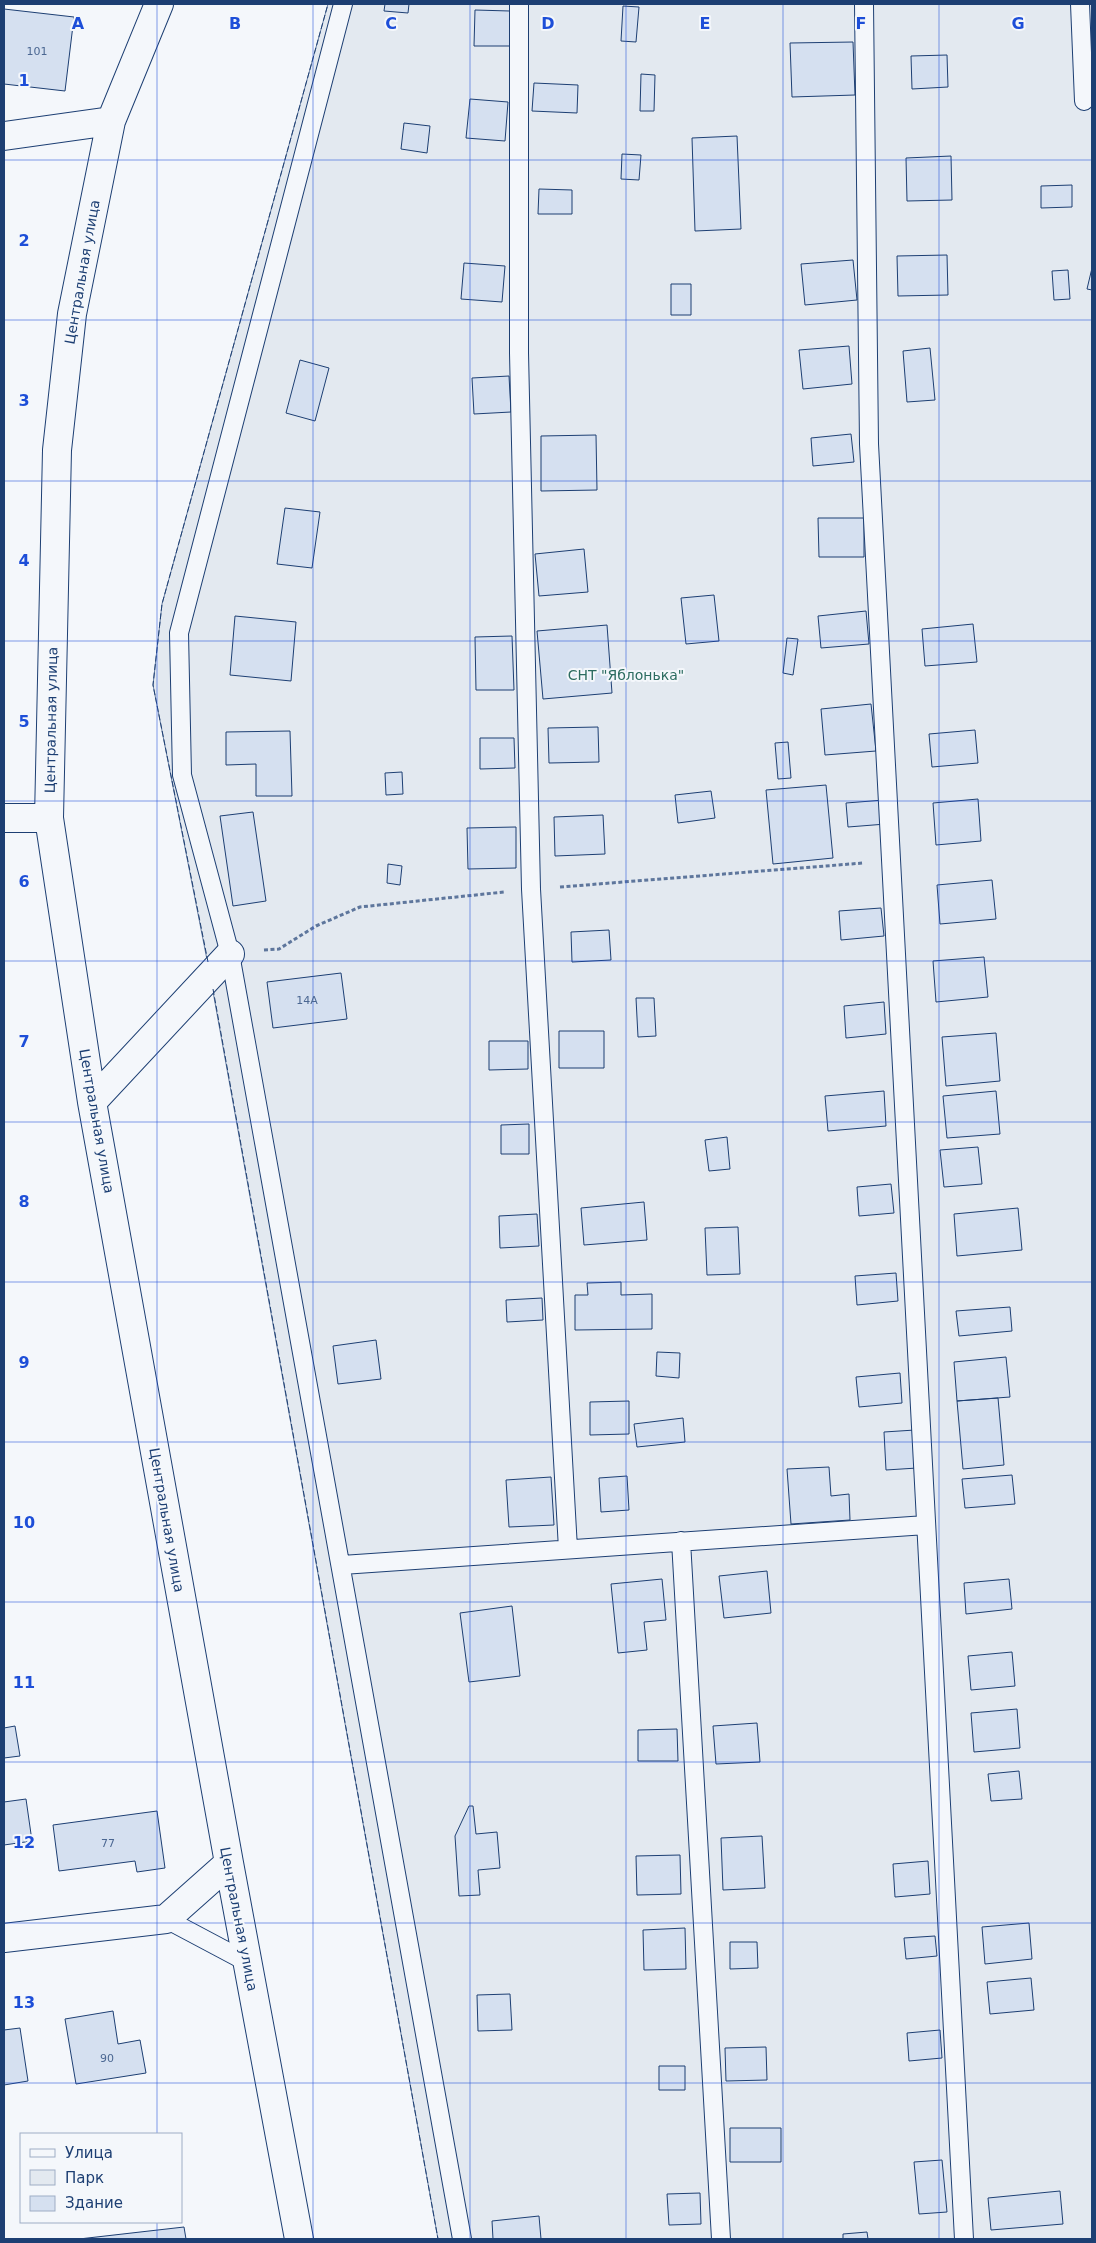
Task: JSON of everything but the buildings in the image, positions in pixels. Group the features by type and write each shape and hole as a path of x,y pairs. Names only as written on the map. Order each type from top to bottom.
{"street":[{"name":"Центральная улица","path":"159,4 111,120 72,314 57,450 48,818 92,1102 247,1962 300,2239"},
{"path":"4,136 111,120"},
{"path":"4,818 48,818"},
{"path":"92,1102 230,954"},
{"path":"4,1938 166,1919 229,1863"}],"lane":[{"path":"343,4 179,632 182,775 230,954 342,1564 462,2239"},
{"path":"519,4 519,353 531,889 568,1549"},
{"path":"864,4 869,444 964,2239"},
{"path":"1080,4 1084,101"},
{"path":"342,1564 926,1525"},
{"path":"681,1541 721,2239"},
{"path":"166,1919 247,1962"}],"green space":[{"name":"СНТ \"Яблонька\"","path":"328,4 1092,4 1092,2239 438,2239 210,975 153,685 162,604"}],"fence":[{"path":"208,962 153,685 162,604 328,4"},
{"path":"213,989 438,2239"}]}
